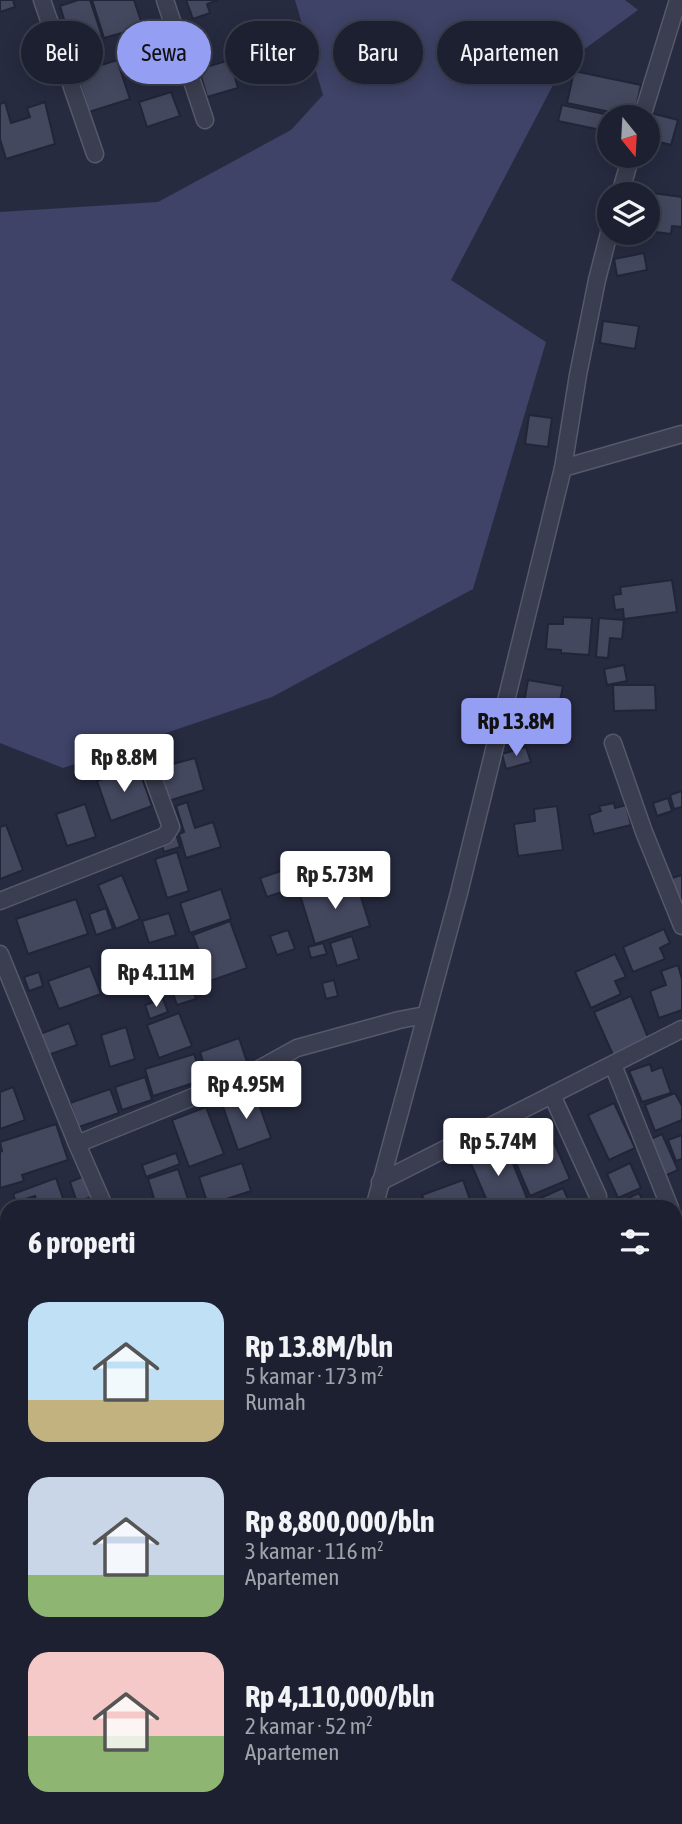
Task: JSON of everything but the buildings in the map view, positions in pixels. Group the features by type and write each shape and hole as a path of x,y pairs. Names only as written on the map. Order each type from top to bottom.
{"street":[{"path":"42,0 95,154"},
{"path":"165,0 205,120"},
{"path":"646,105 678,0"},
{"path":"376,1200 458,893 563,468 578,374 606,245"},
{"path":"563,468 682,434"},
{"path":"613,743 643,832 682,926"},
{"path":"0,901 165,836 171,827 147,761"},
{"path":"0,954 4,974 102,1200"},
{"path":"76,1144 253,1073 297,1048 425,1015"},
{"path":"380,1182 682,1029"},
{"path":"613,1065 667,1200"},
{"path":"552,1095 598,1196"}],"water":[{"path":"295,0 625,0 638,10 583,50 583,21 437,21 437,84 554,84 451,280 546,342 473,589 272,697 63,768 0,743 0,212 158,202 291,130 323,95 319,81 319,21 301,21"}]}
